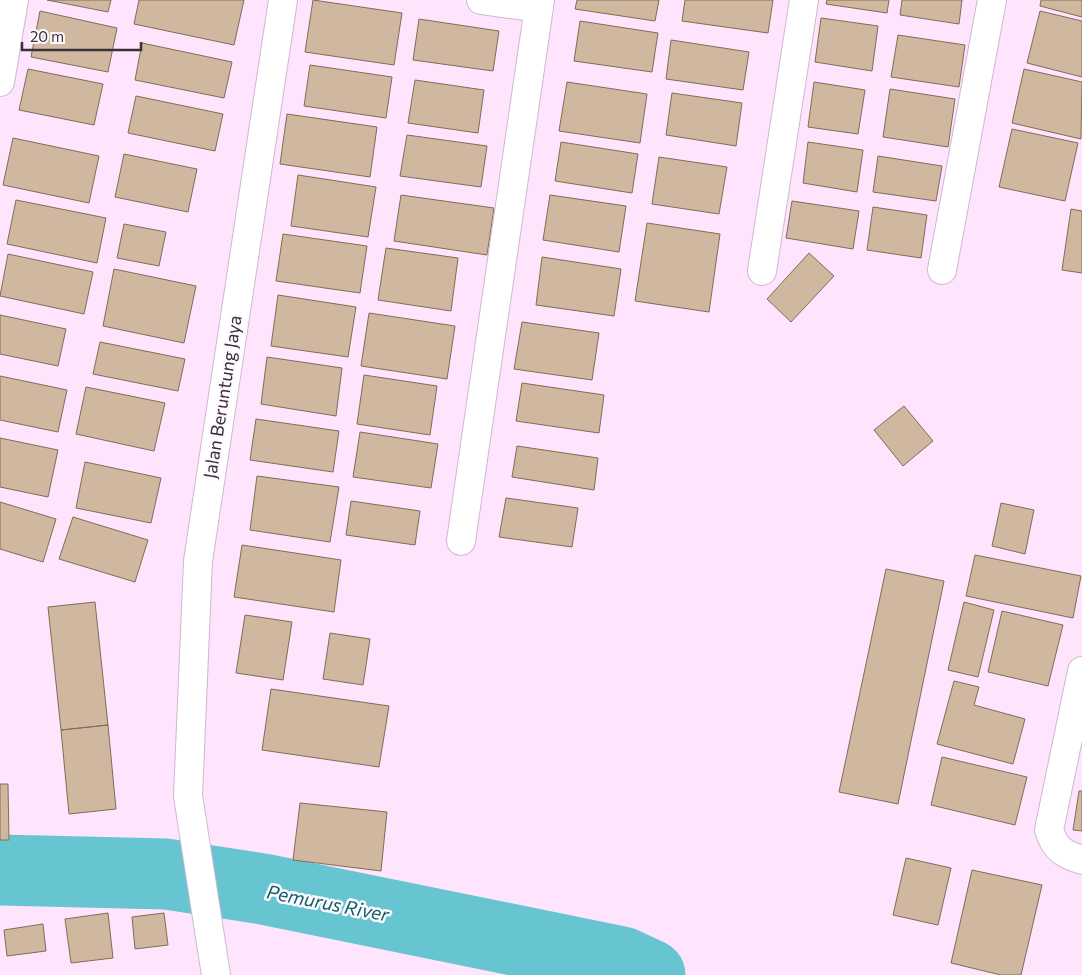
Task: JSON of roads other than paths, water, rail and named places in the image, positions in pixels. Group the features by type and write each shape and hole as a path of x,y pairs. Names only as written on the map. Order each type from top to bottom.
{"street":[{"path":"0,82 14,0"},
{"name":"Jalan Beruntung Jaya","path":"214,964 188,796 198,561 283,0"},
{"path":"462,541 540,4 481,0"},
{"path":"762,271 804,0"},
{"path":"942,270 992,0"},
{"path":"1082,671 1049,830 1053,844 1063,854 1082,860"}],"waterway":[{"name":"Pemurus River","path":"0,870 166,874 263,889 622,962 650,975"}]}
